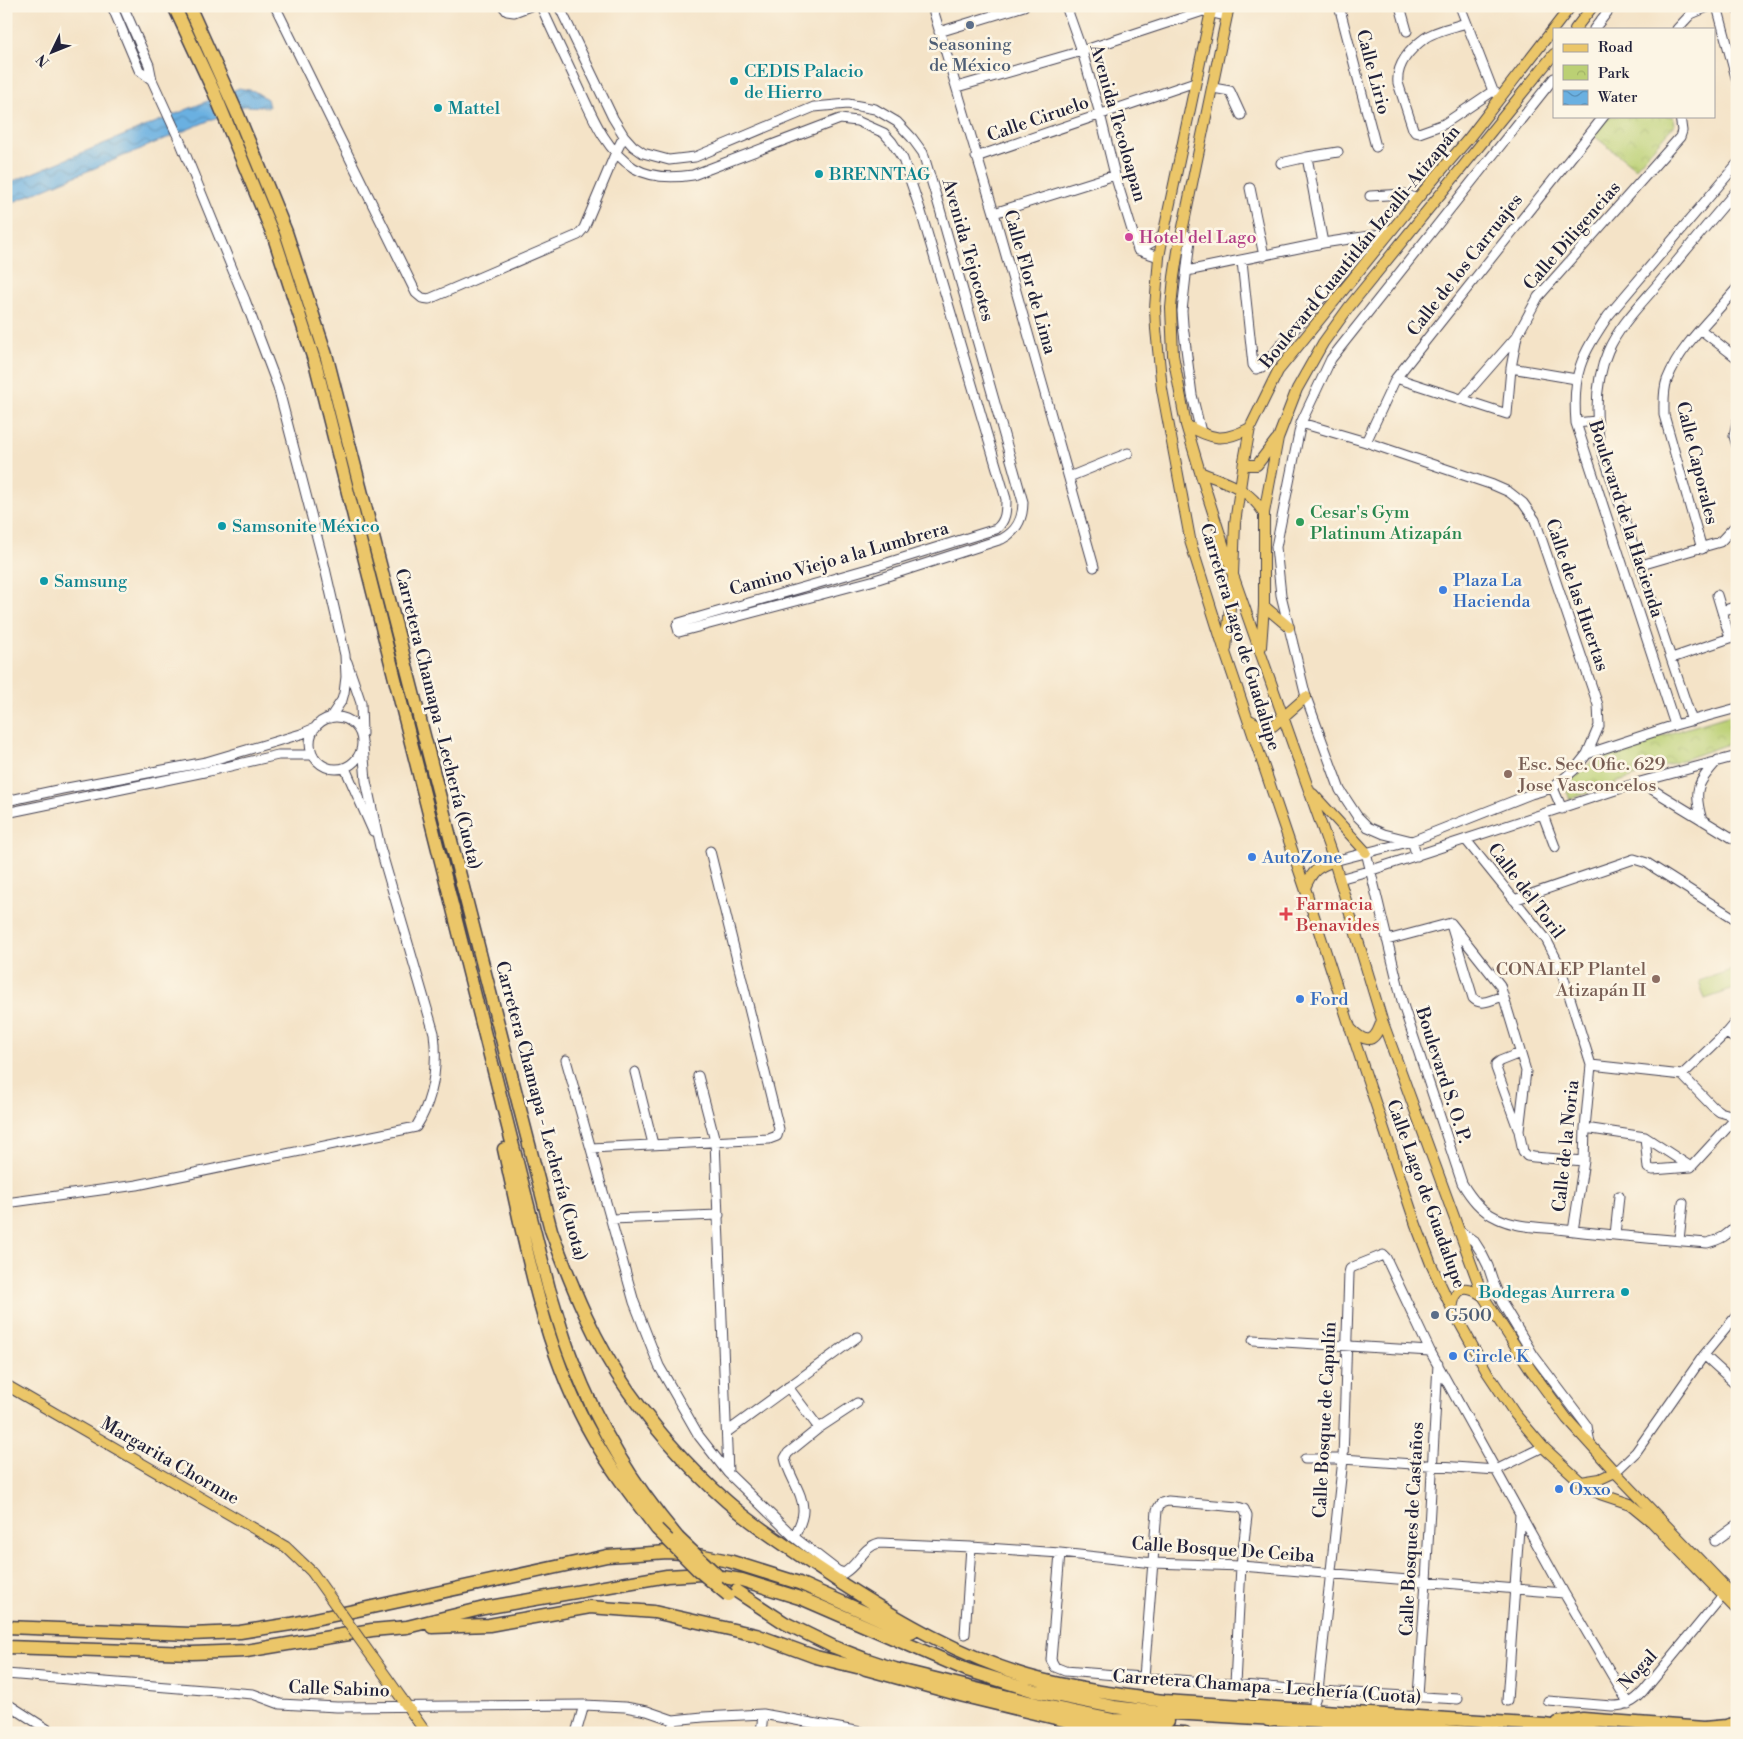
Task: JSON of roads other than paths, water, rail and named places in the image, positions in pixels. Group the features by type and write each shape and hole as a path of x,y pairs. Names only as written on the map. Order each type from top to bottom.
{"highway":[{"name":"Carretera Chamapa - Lechería (Cuota)","path":"174,6 214,92 274,237 316,366 549,1289 572,1360 604,1432 651,1506 678,1538 732,1593 785,1623 834,1647 895,1669 1049,1707 1112,1720 1246,1723 1275,1719 1468,1733"},
{"name":"Carretera Chamapa - Lechería (Cuota)","path":"189,6 226,86 286,232 327,358 551,1230 573,1289 602,1349 629,1392 669,1442 709,1484 743,1514 804,1559 878,1607 953,1648 1028,1676 1112,1694 1164,1701 1545,1725 1600,1733"},
{"path":"496,1084 498,1121 537,1293 560,1367 593,1438 626,1488 657,1529 698,1570 732,1593 755,1614 786,1632 866,1669"},
{"path":"6,1628 191,1634 240,1632 291,1624 607,1556 668,1552 693,1554 729,1561 799,1583 925,1640 953,1648"},
{"path":"407,1627 484,1608 667,1576 703,1574 742,1580 803,1599 967,1670 1035,1691 1114,1707 1155,1712 1275,1719"},
{"path":"6,1647 192,1653 246,1651 372,1630 407,1627 489,1625 590,1607 645,1612 756,1635 816,1657 964,1696 1097,1728 1185,1733"},
{"path":"1545,1725 1583,1719 1704,1728 1737,1723"}],"main road":[{"name":"Boulevard Cuautitlán Izcalli-Atizapán","path":"1553,28 1572,6"},
{"path":"1576,28 1593,6"},
{"name":"Carretera Lago de Guadalupe","path":"1207,9 1196,82 1159,257 1155,308 1162,389 1191,544 1226,655 1305,888"},
{"name":"Carretera Lago de Guadalupe","path":"1228,11 1174,277 1171,336 1173,355 1186,425 1200,472 1233,575 1334,861"},
{"name":"Boulevard Cuautitlán Izcalli-Atizapán","path":"1226,655 1233,575 1235,523 1250,428 1278,371 1379,238 1392,229 1469,138 1497,94 1553,28"},
{"name":"Boulevard Cuautitlán Izcalli-Atizapán","path":"1261,651 1264,606 1264,513 1278,438 1297,390 1323,343 1349,307 1553,55"},
{"path":"1186,425 1219,438 1235,436 1250,428"},
{"path":"1244,461 1248,465 1256,465 1278,438"},
{"path":"1200,472 1240,489 1256,501 1264,513"},
{"path":"1264,606 1289,627"},
{"path":"1248,719 1267,728 1273,726 1306,698"},
{"path":"1310,790 1366,852"},
{"path":"1305,888 1314,871 1320,866 1334,861"},
{"name":"Calle Lago de Guadalupe","path":"1334,861 1382,1020 1483,1296 1530,1370 1567,1419 1737,1599"},
{"name":"Calle Lago de Guadalupe","path":"1305,888 1416,1225 1431,1264 1452,1309 1487,1372 1515,1414 1543,1447 1581,1482 1600,1494 1630,1504 1652,1522 1737,1610"},
{"path":"1350,1028 1364,1040 1369,1040 1379,1030 1382,1020"},
{"path":"1452,1309 1456,1293 1462,1290 1468,1288 1483,1296"},
{"name":"Margarita Chornne","path":"6,1385 286,1547 312,1572 426,1733"},
{"path":"1581,1482 1600,1479 1615,1472"}],"street":[{"path":"112,6 139,70 152,80"},
{"path":"6,1203 137,1185 416,1127 425,1112 431,1093 437,1053 434,1033 380,847 366,781 361,703 354,677 344,655 324,564 278,387 258,332 180,141 152,80 149,65 123,6"},
{"path":"275,6 416,293 422,298 429,299 578,235 584,228 624,136"},
{"path":"503,6 507,12 514,12 530,6"},
{"name":"Avenida Tejocotes","path":"541,6 598,127 616,152 635,169 666,177 679,178 693,175 840,119 857,121 884,133 903,159 921,212 1006,499 1004,518"},
{"name":"Avenida Tejocotes","path":"559,6 613,118 624,136 643,153 669,160 695,157 814,107 848,104 875,109 897,122 912,138 922,153 939,206 1023,502 1023,513 1015,529"},
{"name":"Calle Flor de Lima","path":"932,6 994,213 1094,567"},
{"path":"940,32 1024,6"},
{"name":"Avenida Tecoloapan","path":"1066,6 1082,51 1115,175 1138,250"},
{"name":"Calle Lirio","path":"1339,6 1376,147"},
{"path":"1400,6 1407,31"},
{"path":"1460,6 1497,94 1444,124 1419,133 1415,132 1398,84 1397,76 1401,62 1426,37 1466,22"},
{"path":"1595,28 1612,6"},
{"path":"1678,28 1691,14 1710,6"},
{"path":"1717,6 1737,80"},
{"path":"1736,6 1737,10"},
{"path":"957,87 1082,51 1207,9 1228,11"},
{"path":"1412,841 1384,834 1368,827 1356,816 1340,790 1306,698 1281,595 1276,547 1302,423 1331,359 1553,79"},
{"name":"Calle Ciruelo","path":"976,157 1196,82"},
{"path":"1213,88 1230,91 1241,115"},
{"name":"Calle de los Carruajes","path":"1366,442 1396,378 1602,118"},
{"name":"Calle Diligencias","path":"1462,399 1517,336 1538,297 1680,137 1682,131 1680,118"},
{"path":"1281,164 1338,152"},
{"path":"1307,160 1323,243"},
{"name":"Boulevard de la Hacienda","path":"1676,725 1576,423 1574,399 1576,379 1581,361 1608,316 1737,164"},
{"path":"994,213 1115,175"},
{"path":"1250,188 1264,256"},
{"name":"Boulevard de la Hacienda","path":"1692,721 1644,565 1600,445 1596,421 1596,403 1608,350 1624,324 1737,190"},
{"path":"1370,196 1405,194 1416,199"},
{"path":"1182,234 1186,234 1190,240 1182,311 1183,325 1192,395 1201,432"},
{"path":"1138,250 1163,236"},
{"path":"1187,271 1323,243 1379,238"},
{"path":"1242,261 1253,365 1256,369 1262,367 1379,238"},
{"path":"1138,250 1159,257"},
{"name":"Calle Caporales","path":"1702,549 1664,414 1664,398 1667,382 1673,368 1688,344 1735,292"},
{"path":"1701,330 1737,358"},
{"path":"1396,378 1507,414 1511,368 1517,336"},
{"path":"1591,342 1602,341 1608,350"},
{"path":"1511,368 1576,379"},
{"path":"1576,423 1596,421"},
{"path":"1737,422 1734,436 1737,446"},
{"name":"Calle de las Huertas","path":"1302,423 1366,442 1493,485 1509,492 1522,503 1535,520 1598,705 1599,726 1587,754"},
{"path":"1069,477 1128,452"},
{"name":"Camino Viejo a la Lumbrera","path":"1004,518 996,530 678,624 679,632 695,626 890,576 1002,539 1015,529"},
{"path":"1644,565 1720,542 1737,524"},
{"path":"1717,595 1730,638"},
{"path":"1722,610 1737,606"},
{"path":"1672,658 1730,638 1737,630"},
{"path":"330,718 342,700 344,693 344,655"},
{"path":"1334,861 1412,841 1531,794 1553,788 1575,769 1587,754 1676,725 1737,708"},
{"path":"6,802 62,789 206,762 301,734 315,728 324,720 330,718 339,717 347,719 359,730 363,742 357,760 345,768 334,770 319,763 313,755 310,741 315,728"},
{"path":"6,813 209,772 278,755 313,755"},
{"path":"1339,879 1417,856 1640,782 1737,756"},
{"path":"1702,820 1696,802 1698,789 1706,774 1718,760"},
{"path":"345,768 380,847"},
{"path":"1640,782 1737,841"},
{"path":"1553,788 1562,809"},
{"path":"1543,815 1555,847"},
{"name":"Calle del Toril","path":"1466,840 1546,939 1560,966 1590,1065"},
{"path":"1412,841 1417,856"},
{"path":"591,1148 769,1139 777,1136 779,1129 710,852"},
{"name":"Boulevard S. O. P.","path":"1366,852 1372,870 1403,1005 1462,1183 1472,1199 1483,1210 1514,1225 1573,1231 1707,1243 1725,1237 1737,1225"},
{"path":"1514,900 1634,859 1647,863 1737,920"},
{"path":"1387,940 1451,923"},
{"path":"1451,923 1500,985 1526,1071 1519,1131"},
{"path":"1451,923 1473,998 1476,1002 1482,1003 1503,996"},
{"path":"1682,1074 1726,1033 1737,1020"},
{"path":"1726,1033 1737,1040"},
{"path":"1520,1053 1500,1061 1496,1064 1496,1068 1519,1131 1523,1151 1527,1156 1584,1161"},
{"path":"566,1060 634,1302 659,1366 699,1436 728,1473 794,1537 803,1516 803,1503 786,1465 785,1458 788,1453 819,1428 857,1403"},
{"path":"1590,1065 1682,1074 1713,1107 1720,1112 1737,1117 1691,1167 1653,1170 1648,1168 1645,1137"},
{"name":"Calle de la Noria","path":"1573,1231 1584,1161 1590,1065"},
{"path":"635,1072 653,1144"},
{"path":"698,1076 715,1141 728,1473"},
{"path":"1585,1128 1645,1137 1691,1167"},
{"path":"1615,1235 1619,1196"},
{"path":"1679,1240 1682,1203"},
{"path":"611,1219 719,1215"},
{"path":"1458,1230 1474,1241 1481,1252 1502,1303 1534,1356 1586,1426 1590,1444"},
{"name":"Calle Bosque de Capulín","path":"1314,1702 1318,1691 1343,1458 1350,1270 1383,1255 1386,1258 1430,1351"},
{"path":"1615,1472 1636,1452 1704,1355 1737,1316"},
{"path":"727,1432 857,1337"},
{"path":"1253,1340 1430,1351 1564,1593 1629,1704"},
{"path":"1704,1355 1737,1385"},
{"name":"Calle Bosques de Castaños","path":"1418,1696 1438,1363"},
{"path":"788,1387 819,1428"},
{"path":"1305,1459 1343,1458 1496,1470 1543,1447"},
{"path":"1144,1677 1157,1510 1161,1504 1168,1501 1238,1506 1244,1509 1247,1516 1241,1566 1235,1684"},
{"path":"1507,1701 1520,1514"},
{"path":"1715,1541 1737,1525"},
{"name":"Calle Bosque De Ceiba","path":"794,1537 838,1571 844,1573 850,1569 868,1548 879,1543 1060,1553 1153,1563 1241,1566 1564,1593"},
{"path":"965,1634 971,1547"},
{"path":"1060,1553 1051,1660 1055,1667 1065,1671 1318,1691 1458,1699"},
{"name":"Nogal","path":"1548,1701 1612,1706 1629,1704 1643,1692 1723,1595"},
{"name":"Calle Sabino","path":"6,1674 253,1694 280,1704 337,1707 405,1703 625,1706 673,1720"},
{"path":"6,1703 53,1733"},
{"path":"576,1733 584,1705"},
{"path":"761,1733 763,1714"},
{"path":"672,1733 673,1720 763,1714 827,1725 849,1732 866,1733"}],"water":[{"path":"239,88 254,91 267,99 269,107 244,106 6,205 6,184"}],"tunnel":[{"path":"1306,1733 1310,1716"}],"place":[{"name":"Seasoning de México","path":"970,25"},
{"name":"CEDIS Palacio de Hierro","path":"734,81"},
{"name":"Mattel","path":"438,108"},
{"name":"BRENNTAG","path":"819,174"},
{"name":"Hotel del Lago","path":"1129,237"},
{"name":"Cesar's Gym Platinum Atizapán","path":"1300,522"},
{"name":"Samsonite México","path":"222,526"},
{"name":"Samsung","path":"44,581"},
{"name":"Plaza La Hacienda","path":"1443,590"},
{"name":"Esc. Sec. Ofic. 629 Jose Vasconcelos","path":"1508,774"},
{"name":"AutoZone","path":"1252,857"},
{"name":"Farmacia Benavides","path":"1286,914"},
{"name":"CONALEP Plantel Atizapán II","path":"1656,979"},
{"name":"Ford","path":"1300,999"},
{"name":"Bodegas Aurrera","path":"1625,1292"},
{"name":"G500","path":"1435,1315"},
{"name":"Circle K","path":"1453,1356"},
{"name":"Oxxo","path":"1559,1489"}]}
